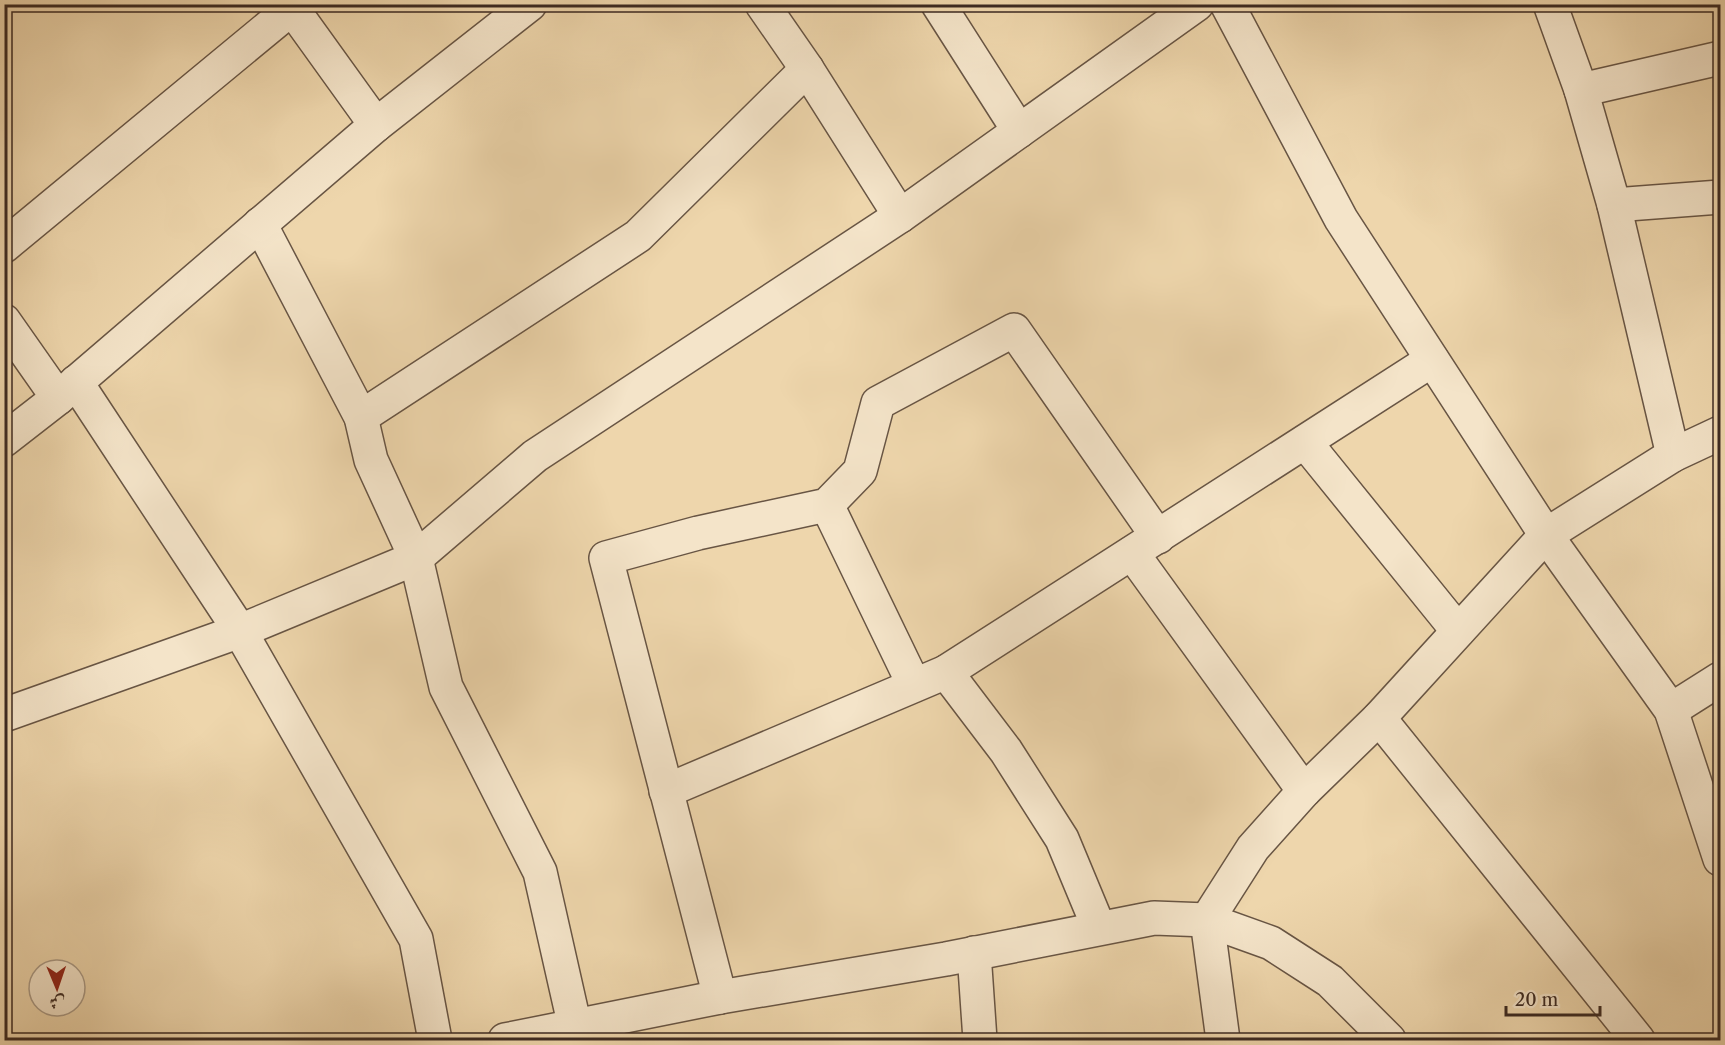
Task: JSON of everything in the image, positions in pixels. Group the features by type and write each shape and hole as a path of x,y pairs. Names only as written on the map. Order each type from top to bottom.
{"street":[{"path":"4,440 67,390 376,125 530,4"},
{"path":"762,4 807,69 900,216"},
{"path":"938,4 1019,131"},
{"path":"6,711 240,631 416,558 536,456 900,216 1197,4"},
{"path":"1227,4 1341,219 1546,535 1671,710 1720,859"},
{"path":"1550,4 1581,90 1614,205 1673,455"},
{"path":"4,246 290,6 376,125"},
{"path":"1581,90 1720,58"},
{"path":"361,417 638,236 807,69"},
{"path":"1614,205 1720,197"},
{"path":"260,224 361,417 371,460 416,558 446,687 540,872 575,1027"},
{"path":"4,321 67,390 240,631 416,939 435,1041"},
{"path":"720,997 606,558 698,533 827,505 860,471 878,403 1014,330 1145,545 1304,791"},
{"path":"666,791 946,672 1432,360"},
{"path":"1223,1041 1207,920 1253,848 1304,791 1379,718 1546,535 1673,455 1720,433"},
{"path":"1305,442 1458,631"},
{"path":"827,505 914,685"},
{"path":"946,672 1006,751 1062,839 1099,928"},
{"path":"1671,710 1720,679"},
{"path":"1379,718 1638,1041"},
{"path":"505,1041 720,997 974,953 1154,918 1207,920 1271,943 1330,981 1389,1041"},
{"path":"974,953 980,1041"}]}
